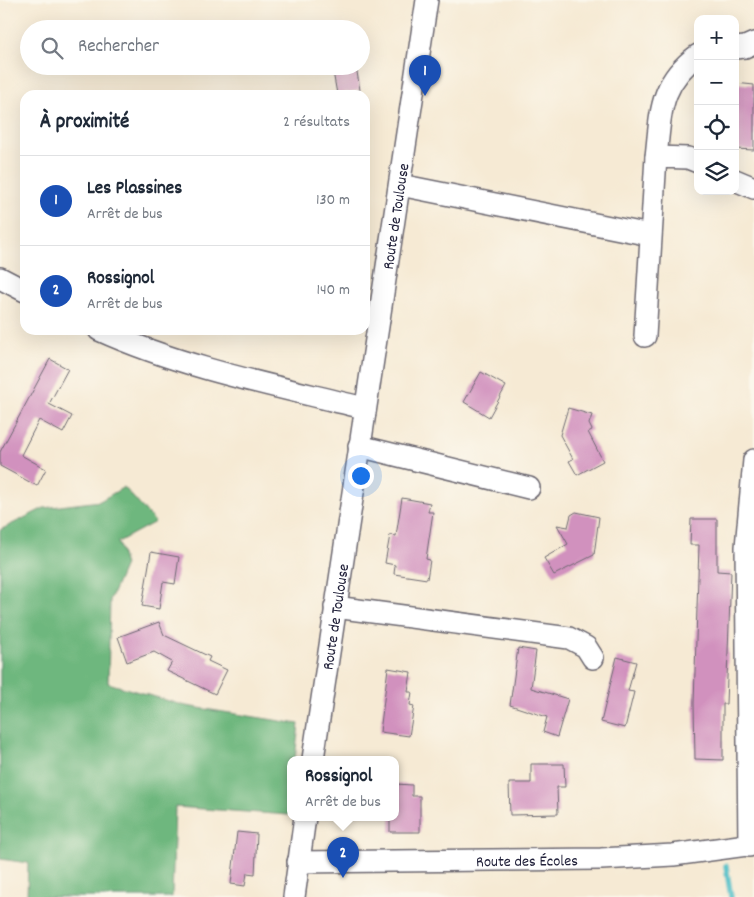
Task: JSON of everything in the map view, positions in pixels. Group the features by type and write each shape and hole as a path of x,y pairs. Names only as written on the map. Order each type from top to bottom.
{"street":[{"name":"Route de Toulouse","path":"313,756 364,408 400,185 427,0"},
{"path":"739,48 754,43"},
{"path":"646,336 650,235 661,112 671,81 682,66 694,58"},
{"path":"656,157 688,158 694,160"},
{"path":"739,182 754,188"},
{"path":"400,185 650,235"},
{"path":"0,278 20,288"},
{"path":"111,335 137,346 198,366 364,408"},
{"path":"359,446 529,488"},
{"path":"751,845 746,547 754,460"},
{"path":"335,607 569,638 586,647 593,658"},
{"path":"294,897 304,821"},
{"name":"Route des Écoles","path":"298,862 602,859 673,855 751,845"}],"green space":[{"path":"124,487 155,522 118,542 125,565 110,600 108,683 186,706 299,724 295,756 287,756 287,815 175,807 172,897 27,897 28,863 0,859 0,530 44,508 100,501"}],"building":[{"path":"334,75 358,75 360,90 336,90"},
{"path":"739,83 754,85 754,150 739,149"},
{"path":"50,359 68,369 49,404 72,416 63,433 39,420 21,455 46,469 37,486 0,466 0,452"},
{"path":"481,372 506,386 489,417 464,402"},
{"path":"568,408 592,415 589,424 592,430 588,432 603,461 577,475 569,461 573,459 560,435"},
{"path":"402,498 430,503 428,512 433,512 426,559 430,560 427,579 394,574 395,565 385,563 390,535 396,536"},
{"path":"576,512 599,517 594,555 554,575 544,558 568,544 557,525 568,527 571,515"},
{"path":"691,519 717,519 717,571 731,572 726,704 723,704 723,760 695,759 694,703 699,545 690,545"},
{"path":"151,552 179,557 175,584 163,582 159,609 142,606"},
{"path":"159,622 164,635 210,657 208,661 227,670 215,694 167,671 172,662 154,652 127,662 118,637"},
{"path":"518,648 536,651 531,688 568,699 557,737 543,732 547,717 510,705"},
{"path":"617,657 636,662 628,691 634,692 625,728 601,722"},
{"path":"388,668 411,672 408,692 412,692 410,705 414,706 409,736 380,732"},
{"path":"531,764 564,764 565,787 557,787 558,814 510,815 509,783 531,783"},
{"path":"399,784 412,785 412,796 420,796 420,832 390,832 390,821 399,821"},
{"path":"237,832 257,834 255,874 247,873 245,886 231,884"}],"waterway":[{"path":"726,866 731,897"}],"place":[{"name":"Les Plassines","path":"425,96"},
{"name":"Rossignol","path":"343,878"}]}
